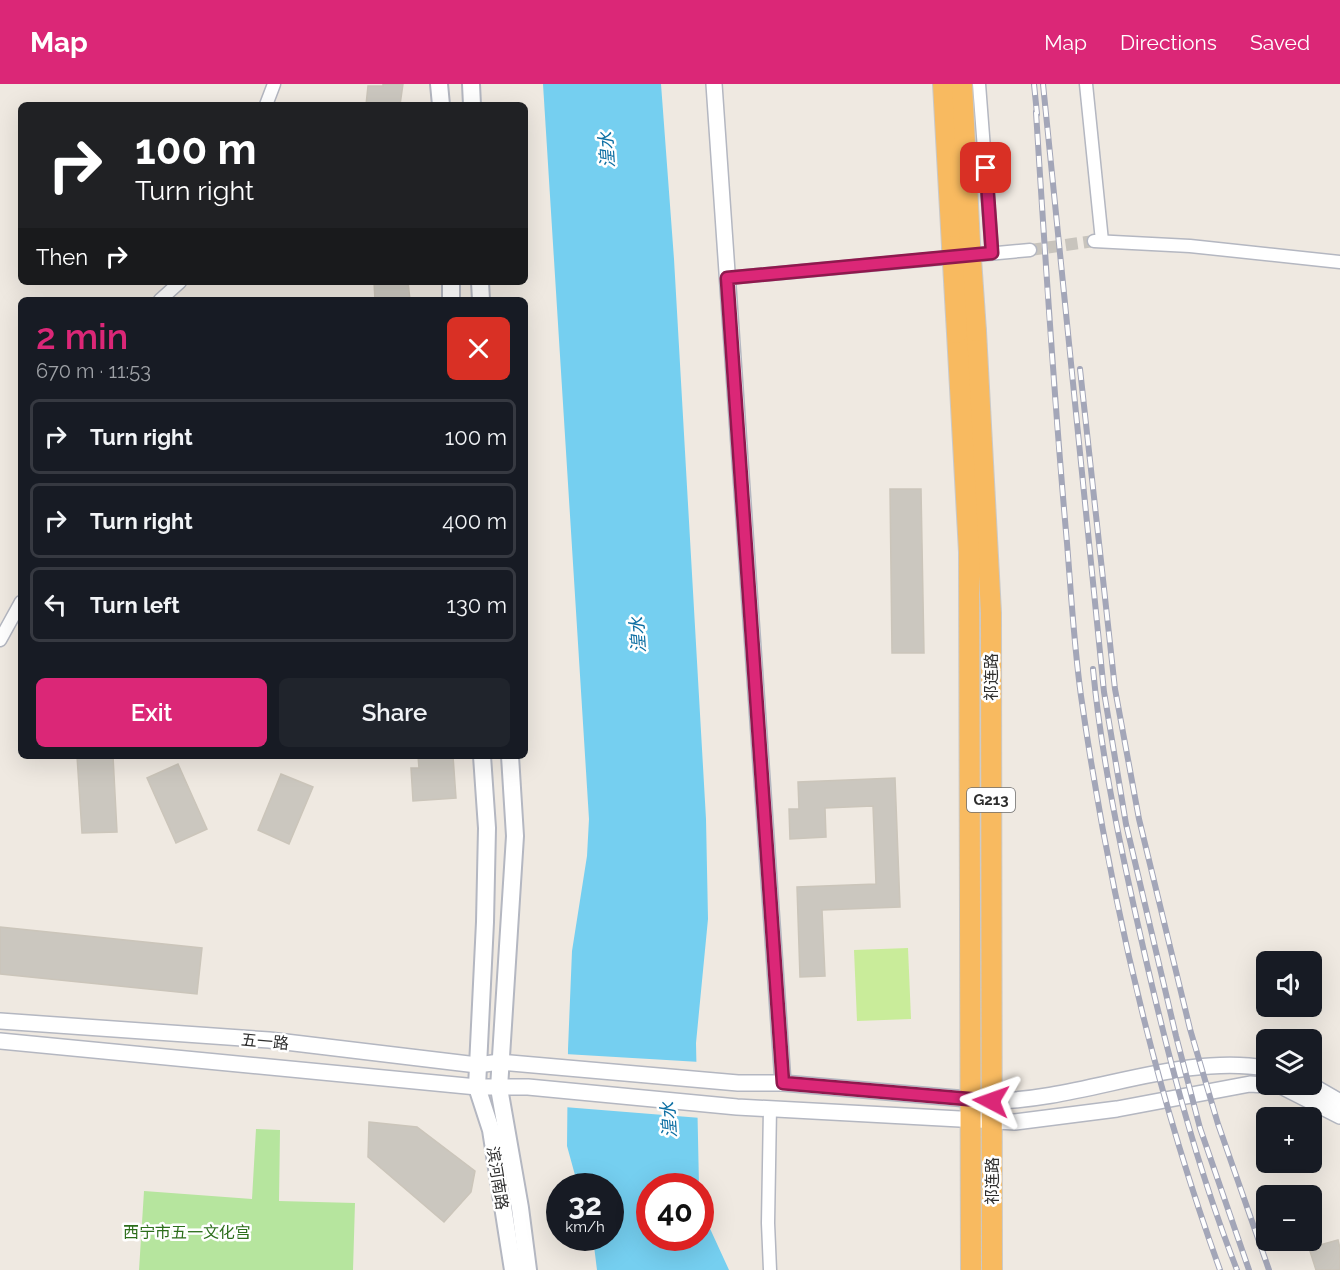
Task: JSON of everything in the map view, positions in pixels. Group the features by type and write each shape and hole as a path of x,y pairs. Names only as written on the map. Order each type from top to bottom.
{"highway":[{"name":"祁连路","path":"944,84 961,245 991,613 992,1270"},
{"name":"祁连路","path":"961,245 962,84"},
{"name":"祁连路","path":"967,332 971,1270"}],"main road":[{"path":"439,84 441,102"},
{"path":"471,84 472,102"},
{"name":"滨河南路","path":"482,759 487,840 477,1087 491,1130 513,1270"},
{"path":"510,759 515,836 499,1088 520,1208 528,1270"}],"street":[{"path":"267,102 274,84"},
{"path":"714,84 783,1083"},
{"path":"979,84 992,253"},
{"path":"1086,84 1098,241 1190,246 1340,262"},
{"path":"727,278 1030,250"},
{"path":"162,297 176,285"},
{"path":"0,640 18,607"},
{"name":"五一路","path":"0,1021 269,1040 477,1065 500,1062 738,1083 783,1083 971,1109"},
{"name":"五一路","path":"0,1041 477,1087 528,1087 737,1107 971,1109"},
{"path":"971,1109 991,1101 1016,1101 1108,1085 1146,1075 1234,1063 1256,1066"},
{"path":"971,1109 992,1121 1015,1122 1117,1109 1250,1084 1281,1086 1340,1116"},
{"path":"1322,1092 1340,1102"},
{"path":"770,1108 768,1223 770,1270"}],"green space":[{"path":"908,948 911,1019 857,1021 854,950"},
{"name":"西宁市五一文化宫","path":"256,1129 280,1130 279,1201 355,1203 353,1270 139,1270 144,1191 252,1199"}],"water":[{"name":"湟水","path":"543,84 661,84 674,259 706,819 708,919 696,1043 699,1173 636,1173 636,1251 714,1251 714,1237 729,1270 597,1270 595,1251 624,1251 624,1173 574,1173 567,1146 572,951 587,856 589,819"}],"pier":[{"path":"565,1054 700,1062 701,1118 564,1107"}],"building":[{"path":"383,84 403,84 400,102 366,102 368,86 383,86"},
{"path":"374,285 408,285 410,297 375,297"},
{"path":"890,489 921,489 924,653 892,653"},
{"path":"77,759 113,759 117,832 82,833"},
{"path":"418,759 453,759 456,798 413,801 411,768 419,768"},
{"path":"178,764 207,829 176,843 147,778"},
{"path":"281,774 313,787 289,844 258,830"},
{"path":"895,778 900,907 822,910 825,976 800,977 797,887 876,884 873,806 825,808 826,837 790,839 789,809 799,809 798,782"},
{"path":"0,927 202,948 197,994 0,974"},
{"path":"369,1122 417,1127 475,1171 471,1192 444,1222 368,1157"},
{"path":"1338,1240 1340,1270 1316,1270 1310,1251 1322,1251 1322,1244"}],"tunnel":[{"path":"1030,250 1094,241"}],"railway":[{"path":"1034,84 1037,114"},
{"path":"1043,84 1104,692 1126,824 1200,1128 1249,1270"},
{"path":"1036,112 1076,658 1092,769 1120,914 1154,1058 1196,1200 1220,1270"},
{"path":"1080,369 1115,689 1139,819 1190,1029 1218,1124 1269,1270"},
{"path":"1093,669 1114,809 1153,988 1196,1150 1237,1270"}],"route":[{"path":"986,168 992,253 727,278 783,1083 991,1101"}]}
